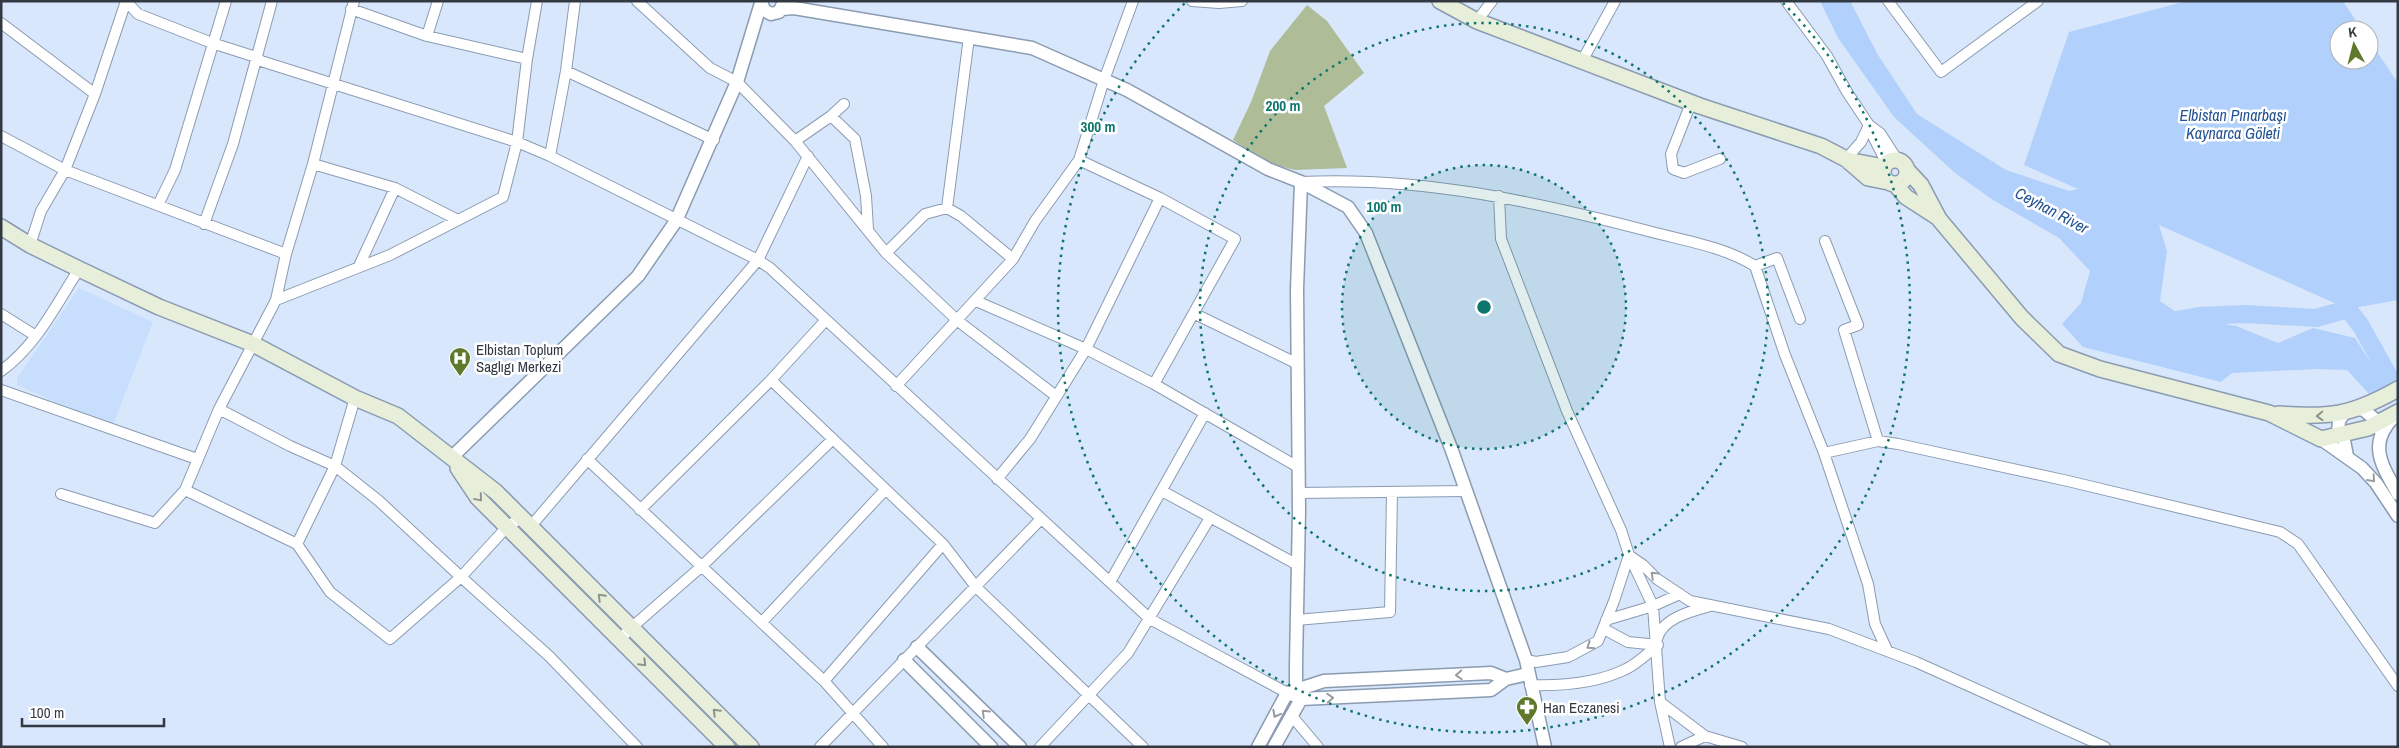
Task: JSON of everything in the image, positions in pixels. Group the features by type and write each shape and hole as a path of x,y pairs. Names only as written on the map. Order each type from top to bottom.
{"main road":[{"path":"1440,1 1477,21 1691,103 1821,146 1846,159 1893,172 1906,196 1939,219 2022,318 2059,354 2100,369 2268,413 2321,438 2343,435 2368,428 2398,413"},
{"path":"1,228 30,245 79,269 159,306 253,344 355,398 398,416 496,492 751,747"},
{"path":"2268,413 2322,416 2351,411 2398,389"},
{"path":"451,458 478,498 727,747"}],"street":[{"path":"30,245 41,211 65,170 126,1 138,14 212,43 256,57 262,61 517,142 550,156 676,221 758,260 770,268 825,321 1150,619 1295,694"},
{"path":"158,204 175,170 226,1"},
{"path":"204,224 233,144 272,1"},
{"path":"427,36 438,1"},
{"path":"276,300 390,255 503,197 517,142 527,59 537,1"},
{"path":"550,156 566,71 575,1"},
{"path":"896,386 958,321 1013,259 1035,221 1079,160 1104,80 1133,1"},
{"path":"1192,1 1219,3 1242,1"},
{"path":"1477,21 1492,1"},
{"path":"1582,61 1615,1"},
{"path":"1786,1 1826,56 1846,92 1869,125 1880,133 1893,172"},
{"path":"1888,1 1941,72 2038,1"},
{"path":"640,2 710,68 737,82 795,141 886,253 958,321 1056,396"},
{"path":"761,2 764,10 794,8 1032,48 1127,90 1268,168 1301,182 1348,207 1366,233 1451,448 1526,660 1545,747"},
{"path":"451,458 638,276 676,221 714,140 737,82 761,2"},
{"path":"61,494 155,523 185,490 219,409 276,300 286,254 313,164 352,5 427,36 527,59"},
{"path":"750,43 780,8"},
{"path":"1,23 94,94"},
{"path":"947,208 969,37"},
{"path":"566,71 714,140"},
{"path":"1691,103 1671,154 1673,169 1684,173 1720,159"},
{"path":"795,141 831,116 844,104"},
{"path":"831,116 854,139 866,196 868,229"},
{"path":"1846,159 1861,142 1869,125"},
{"path":"1,136 65,170 286,254"},
{"path":"185,490 297,544 330,592 390,639 461,577 507,527 526,522 588,459 758,260 808,156"},
{"path":"1079,160 1160,198 1236,239 1154,384"},
{"path":"313,164 395,188 458,220"},
{"path":"1301,182 1345,180 1384,182 1499,196 1621,224 1736,254 1755,266 1785,355 1824,453 1868,584 1875,624 1887,650"},
{"path":"1274,747 1292,715 1295,694 1296,564 1299,493 1298,257 1301,182"},
{"path":"359,266 395,188"},
{"path":"1499,196 1501,239 1567,411 1653,606 1658,645"},
{"path":"997,479 1030,440 1086,349 1160,198"},
{"path":"886,253 925,214 947,208 961,216 1013,259"},
{"path":"1825,241 1858,325 1844,330 1878,441"},
{"path":"1755,266 1777,258 1800,319"},
{"path":"1,371 16,360 36,336 79,269"},
{"path":"976,301 1086,349 1154,384 1298,467"},
{"path":"1,314 36,336"},
{"path":"1195,314 1298,364"},
{"path":"640,510 771,380 825,321"},
{"path":"771,380 943,544 976,587 1143,747"},
{"path":"1,390 197,459"},
{"path":"297,544 335,466 355,398"},
{"path":"219,409 290,446 335,466 380,501 549,656 637,747"},
{"path":"2347,456 2343,435 2338,432 2338,427 2351,411 2364,410 2379,423 2381,440 2380,463 2398,494"},
{"path":"1110,582 1205,413"},
{"path":"2381,440 2389,422 2398,413"},
{"path":"2321,438 2347,456 2376,483 2398,516"},
{"path":"619,640 702,566 833,439"},
{"path":"1824,453 1878,441 2068,481 2280,532 2298,544 2398,686"},
{"path":"588,459 640,510 824,681 883,747"},
{"path":"762,622 885,490"},
{"path":"1162,491 1296,564"},
{"path":"1299,493 1466,491"},
{"path":"1296,620 1390,612 1392,492"},
{"path":"1040,747 1128,653 1210,518"},
{"path":"820,747 1041,519"},
{"path":"824,681 943,544"},
{"path":"1629,555 1643,565 1657,580 1690,600 1711,606 1828,629 1887,650 2105,747"},
{"path":"1526,660 1536,662 1550,661 1579,653 1598,641 1629,555"},
{"path":"1605,624 1680,594"},
{"path":"1670,747 1660,702 1657,637 1675,619 1711,606"},
{"path":"1605,624 1628,642 1658,645"},
{"path":"1258,747 1295,694 1324,682 1491,673 1506,679 1529,679 1550,686 1608,676 1628,668 1658,645"},
{"path":"917,647 1020,747"},
{"path":"904,660 991,747"},
{"path":"1660,702 1706,736 1742,747"},
{"path":"1292,715 1318,747"},
{"path":"1681,747 1706,736"}],"shaded area":[{"path":"79,288 153,322 112,427 17,385 17,378"}],"green space":[{"path":"1307,5 1327,21 1364,73 1324,106 1347,168 1295,170 1268,163 1233,140 1251,102 1270,51"}],"water":[{"name":"Elbistan Pınarbaşı Kaynarca Göleti","path":"1820,1 1850,1 1878,55 1917,114 2006,170 2069,191 2078,189 2024,165 2069,32 2187,1 2343,1 2355,20 2329,20 2329,70 2379,70 2379,55 2398,83 2398,300 2348,309 2159,225 2167,251 2160,301 2183,317 2236,326 2278,343 2313,328 2355,338 2386,386 2371,396 2347,370 2316,369 2232,373 2221,382 2083,347 2062,324 2081,303 2090,271 2059,238 1993,200 1955,173 1894,117 1838,38"}],"waterway":[{"name":"Ceyhan River","path":"2164,322 2199,316 2246,314 2316,318 2348,309 2361,326 2391,380"}],"place":[{"name":"Elbistan Toplum Saglıgı Merkezi","path":"460,377"},
{"name":"Han Eczanesi","path":"1527,726"}]}
